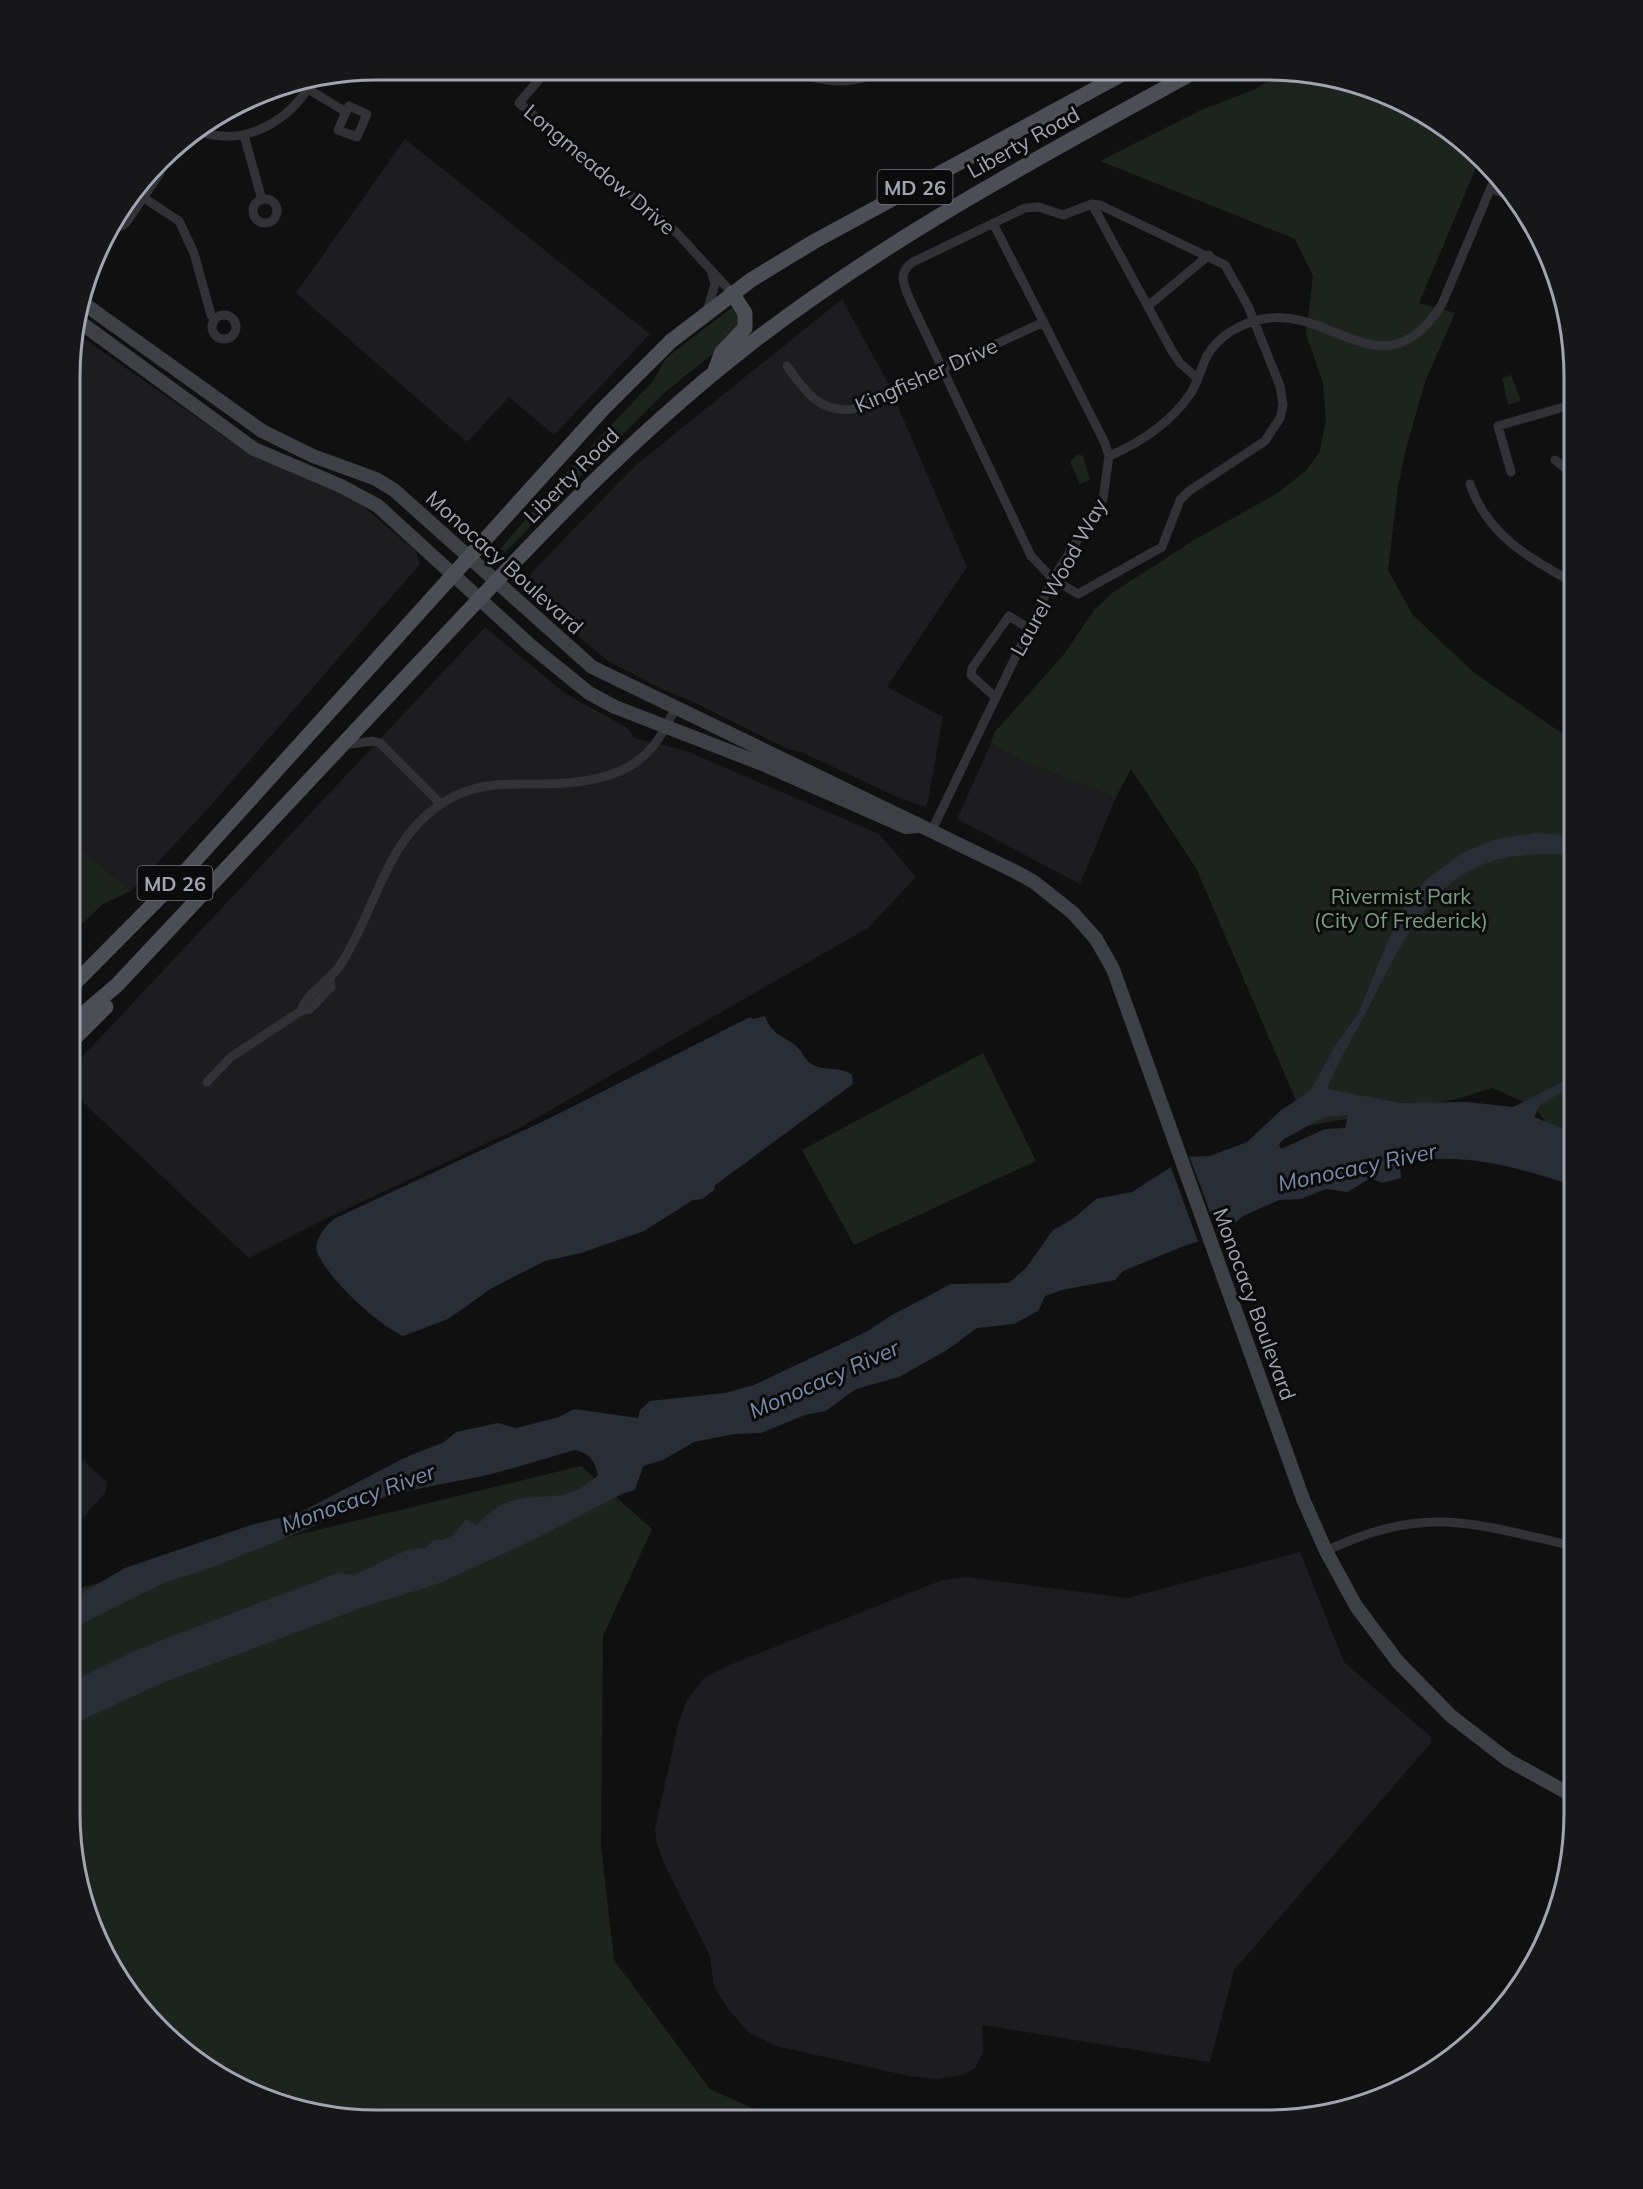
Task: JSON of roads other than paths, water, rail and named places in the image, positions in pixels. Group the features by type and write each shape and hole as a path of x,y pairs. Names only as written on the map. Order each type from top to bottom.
{"main road":[{"name":"Liberty Road","path":"80,978 168,891 627,383 670,341 732,293 815,242 1112,80"},
{"name":"Liberty Road","path":"80,1016 117,985 495,581 615,459 714,373 790,314 926,223 1180,80"},
{"path":"714,373 722,352 745,328 745,313 732,293"},
{"name":"Monocacy Boulevard","path":"88,307 262,431 333,465 376,479 394,490 592,667 675,709 908,818 917,826 1034,882 1073,913 1096,939 1113,969 1303,1499 1326,1551 1369,1626 1423,1690 1478,1738 1536,1777 1564,1791"},
{"name":"Monocacy Boulevard","path":"84,325 254,449 341,486 378,506 576,685 615,707 765,765 906,827 917,826"},
{"path":"80,1033 112,1000 117,985"}],"street":[{"name":"Longmeadow Drive","path":"539,80 519,104 646,206 710,267 732,293"},
{"path":"821,80 859,80"},
{"path":"207,133 221,136 244,135 283,117 308,89 346,112"},
{"path":"244,135 262,200"},
{"path":"120,226 126,223 160,173"},
{"path":"1109,456 1133,445 1157,429 1183,403 1215,345 1239,327 1254,321 1264,318 1290,319 1365,345 1380,346 1409,339 1432,319 1442,304 1493,184"},
{"path":"1491,189 1499,192"},
{"path":"144,198 179,221 194,253 211,315 215,319"},
{"path":"1092,204 1180,363 1197,378"},
{"path":"1092,204 1100,205 1209,255 1225,265 1245,299 1254,321 1280,386 1283,405 1274,432 1265,441 1180,500 1162,547 1083,593 1074,592 1053,579 1038,565 1026,548 905,287 904,268 1032,206 1063,215 1092,204"},
{"name":"Laurel Wood Way","path":"931,832 1028,627 1053,579 1103,499 1109,456 1097,426 993,223"},
{"path":"1148,306 1209,255"},
{"path":"707,311 715,284 710,267"},
{"name":"Kingfisher Drive","path":"787,366 814,400 822,405 846,410 874,402 1044,322"},
{"path":"1511,472 1498,426 1564,407"},
{"path":"1555,459 1564,467"},
{"path":"1470,484 1476,502 1493,527 1513,546 1564,577"},
{"path":"994,696 971,675 972,668 1009,616 1028,627"},
{"path":"207,1082 231,1057 301,1011 304,1000 323,980 330,978 349,948 392,857 405,836 441,804 457,795 487,786 570,784 602,777 640,758 654,745 675,709"},
{"path":"341,746 373,741 380,743 441,804"},
{"path":"1326,1551 1377,1530 1428,1521 1472,1523 1564,1544"}],"water":[{"name":"Monocacy River","path":"1537,833 1564,835 1564,855 1521,855 1483,864 1453,882 1437,897 1422,914 1397,953 1327,1089 1401,1103 1466,1102 1513,1107 1564,1081 1564,1091 1540,1105 1534,1117 1564,1129 1564,1183 1488,1163 1444,1159 1422,1160 1400,1164 1401,1178 1382,1183 1371,1178 1347,1192 1326,1189 1301,1199 1279,1200 1243,1216 1224,1233 1184,1246 1123,1271 1115,1280 1062,1290 1045,1296 1038,1311 1014,1324 977,1328 947,1350 899,1377 856,1389 826,1411 805,1415 761,1433 734,1434 694,1442 663,1460 643,1466 635,1490 624,1493 533,1540 440,1583 366,1606 162,1683 80,1721 80,1678 139,1649 338,1573 354,1575 407,1550 426,1548 434,1540 445,1539 453,1535 466,1519 477,1525 503,1504 573,1492 598,1475 591,1458 575,1450 515,1468 375,1500 208,1569 166,1582 80,1625 80,1595 125,1568 251,1525 299,1513 404,1458 444,1442 456,1432 498,1423 516,1428 559,1417 574,1409 638,1418 640,1410 650,1401 725,1393 754,1385 866,1332 892,1315 951,1284 1009,1283 1026,1268 1053,1230 1073,1219 1096,1199 1132,1192 1187,1157 1210,1156 1247,1142 1280,1111 1310,1091 1337,1043 1358,1014 1400,912 1426,880 1462,853 1496,839","holes":["1348,1115 1345,1128 1325,1129 1281,1149 1279,1144 1324,1117"]},
{"path":"765,1016 773,1030 798,1047 811,1064 848,1072 852,1075 853,1084 715,1185 714,1190 702,1199 693,1200 644,1231 581,1253 545,1261 492,1288 448,1319 403,1336 354,1300 332,1275 317,1252 319,1238 325,1228 336,1218 550,1118 750,1017 753,1019"}],"park label":[{"name":"Rivermist Park (City Of Frederick)","path":"1401,908"}]}
